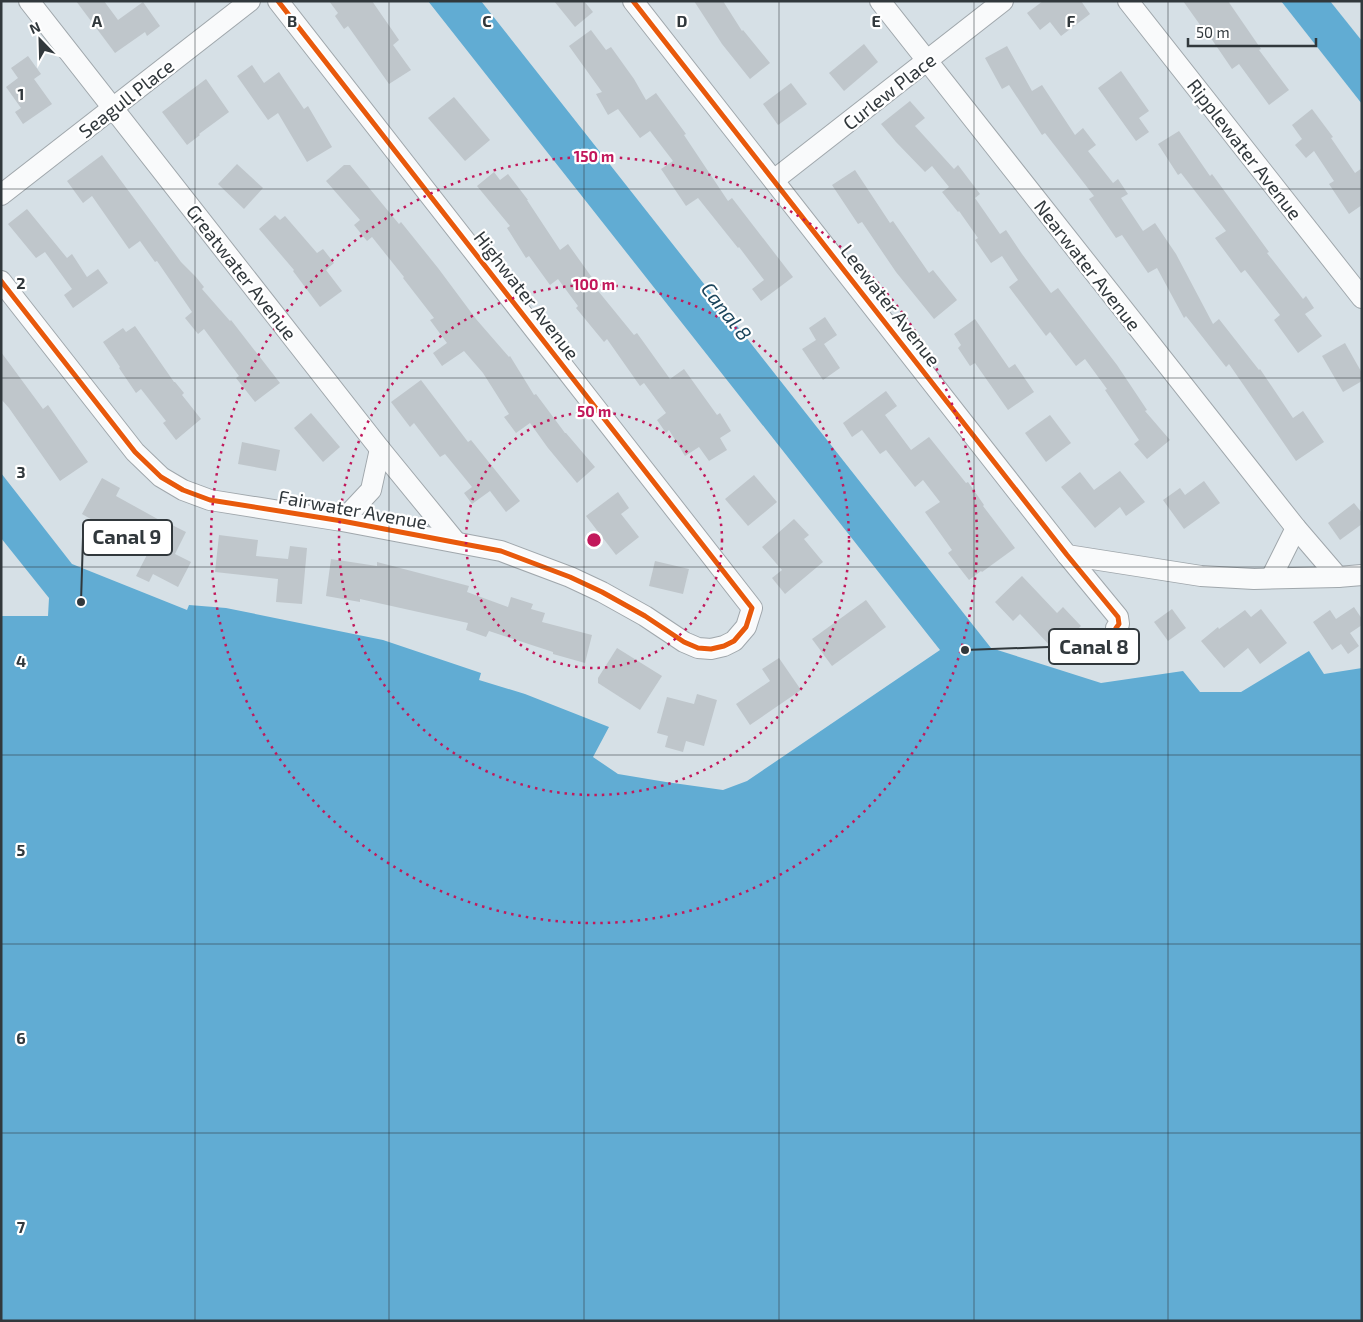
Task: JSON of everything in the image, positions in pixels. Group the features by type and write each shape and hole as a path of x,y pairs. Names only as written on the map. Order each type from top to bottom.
{"street":[{"name":"Greatwater Avenue","path":"29,1 380,449 456,542"},
{"name":"Seagull Place","path":"1,195 250,1"},
{"name":"Highwater Avenue","path":"278,1 752,608"},
{"name":"Leewater Avenue","path":"632,1 1118,617 1119,624 1116,628"},
{"name":"Nearwater Avenue","path":"880,1 1296,528 1338,577"},
{"name":"Curlew Place","path":"774,180 1003,1"},
{"name":"Ripplewater Avenue","path":"1128,1 1362,298"},
{"name":"Fairwater Avenue","path":"1,281 135,452 161,477 184,490 210,500 342,521 501,551 570,577 602,592 645,616 684,642 698,648 711,649 724,646 734,640 746,627 752,608"},
{"path":"342,521 371,490 380,449"},
{"path":"1271,578 1296,528"},
{"path":"1068,555 1202,576 1254,579 1362,575"}],"water":[{"path":"428,1 481,1 991,648 1101,683 1183,671 1200,692 1241,692 1309,651 1324,674 1362,668 1362,1321 1,1321 1,616 48,616 49,598 1,538 1,473 72,564 187,610 189,605 226,608 383,640 481,673 479,680 525,694 609,727 593,757 618,774 723,790 747,781 940,650"},
{"path":"1281,1 1330,1 1362,41 1362,104"}],"building":[{"path":"76,1 104,1 118,20 143,2 160,26 147,36 145,32 115,53"},
{"path":"329,1 372,1 399,40 393,45 411,70 389,84 348,26 344,29 335,16 338,13"},
{"path":"554,1 584,1 593,12 575,27"},
{"path":"694,1 723,1 742,31 770,63 750,79 722,44"},
{"path":"1043,1 1081,1 1090,14 1061,36 1050,22 1040,30 1027,13"},
{"path":"1183,1 1228,1 1261,49 1259,50 1289,90 1269,105 1239,64 1232,69"},
{"path":"591,30 606,50 611,47 634,79 646,100 656,93 686,134 684,135 728,201 732,198 793,277 761,301 752,289 764,280 698,198 686,206 661,169 673,161 650,131 640,138 618,109 608,115 596,94 602,92 569,46"},
{"path":"864,44 878,62 844,91 829,73"},
{"path":"1007,46 1032,91 1042,85 1075,135 1083,128 1096,145 1088,151 1113,183 1118,179 1128,194 1121,198 1143,231 1155,223 1176,254 1213,324 1219,319 1260,369 1293,418 1303,411 1324,442 1296,461 1229,364 1226,367 1186,316 1184,318 1157,268 1148,273 1122,235 1116,238 1089,199 1094,196 1045,133 1042,135 1009,85 1002,89 985,58"},
{"path":"28,56 41,74 34,79 52,104 23,124 15,112 21,108 6,87 18,78 11,68"},
{"path":"252,65 264,83 279,72 304,109 308,106 332,147 307,162 278,113 268,120 237,76"},
{"path":"1121,71 1149,111 1139,118 1149,132 1136,141 1098,88"},
{"path":"206,79 229,112 187,145 162,112"},
{"path":"791,83 807,104 778,125 763,104"},
{"path":"454,97 490,140 465,161 428,118"},
{"path":"910,101 925,118 915,126 954,169 958,165 980,194 975,198 1000,234 1006,230 1051,293 1058,288 1117,365 1147,410 1145,411 1170,440 1147,459 1134,444 1139,440 1105,390 1107,389 1085,359 1076,366 1050,332 1046,336 1009,287 1018,280 1002,256 991,263 975,240 978,238 959,211 942,192 949,187 932,166 925,172 881,124"},
{"path":"1312,109 1333,137 1331,138 1355,173 1362,168 1362,205 1349,214 1329,184 1334,181 1314,151 1306,158 1295,145 1302,139 1292,125"},
{"path":"1179,131 1210,176 1212,174 1269,252 1267,253 1303,299 1306,296 1314,308 1305,314 1322,336 1298,353 1274,320 1280,315 1245,270 1241,273 1215,238 1226,231 1181,173 1178,175 1158,144"},
{"path":"102,155 181,262 204,287 202,289 231,320 280,383 255,402 236,378 239,376 204,329 198,334 185,318 192,312 157,261 155,262 140,241 129,249 92,196 83,203 67,181"},
{"path":"237,164 263,188 244,209 218,184"},
{"path":"344,165 350,165 399,224 401,222 476,319 510,356 534,395 536,394 565,433 595,467 577,483 530,423 516,433 504,417 509,414 483,373 464,351 442,366 433,353 447,343 430,320 434,318 372,237 367,241 354,225 360,220 326,181"},
{"path":"855,170 890,223 893,221 929,273 933,270 957,300 934,319 896,272 862,222 858,224 832,185"},
{"path":"494,172 500,180 508,174 528,200 560,250 568,244 593,279 590,281 634,335 637,333 670,379 684,369 717,415 720,413 731,431 720,438 727,450 709,461 699,447 685,456 669,430 666,433 657,420 666,413 644,383 640,386 607,339 604,342 576,308 578,306 558,279 550,285 529,256 526,258 507,228 510,226 477,186"},
{"path":"27,209 67,258 72,254 87,277 98,269 108,283 73,308 64,295 72,289 45,252 36,258 8,224"},
{"path":"275,215 280,220 285,216 317,253 323,249 334,263 326,270 342,291 320,307 294,270 259,229"},
{"path":"825,317 837,335 824,344 840,368 823,380 802,349 816,340 809,328"},
{"path":"975,319 1009,368 1015,364 1034,392 1008,410 975,363 970,366 958,348 961,345 954,334"},
{"path":"135,326 174,382 184,393 182,395 201,419 176,440 163,423 166,421 141,389 136,393 103,342 123,328 126,332"},
{"path":"1345,343 1362,373 1362,381 1343,392 1322,356"},
{"path":"1,352 43,409 48,405 88,462 60,481 1,399"},
{"path":"421,380 468,442 471,440 520,501 506,512 490,491 472,504 464,493 472,487 445,454 440,457 414,423 410,427 391,402"},
{"path":"886,391 897,406 885,415 911,450 929,437 966,483 968,482 983,506 1015,548 969,580 948,553 952,550 925,512 940,502 923,480 915,487 886,450 880,454 862,430 852,437 843,423"},
{"path":"311,413 340,447 323,462 294,428"},
{"path":"1050,415 1071,443 1046,462 1025,433"},
{"path":"242,442 280,450 276,471 238,464"},
{"path":"1120,471 1145,502 1126,516 1120,507 1095,528 1061,487 1080,472 1094,490"},
{"path":"754,475 777,502 748,526 725,499"},
{"path":"102,478 120,488 116,496 163,522 186,532 175,554 191,562 178,587 153,574 149,582 136,576 151,547 103,521 101,525 82,514"},
{"path":"1204,481 1220,503 1184,529 1163,500 1180,488 1185,495"},
{"path":"618,492 629,508 621,514 639,537 616,555 586,516"},
{"path":"1354,503 1362,513 1362,524 1340,540 1328,523"},
{"path":"794,519 809,535 804,539 823,562 785,594 772,578 782,570 762,547"},
{"path":"219,535 258,540 256,556 288,559 290,546 307,548 302,604 276,602 278,579 215,572"},
{"path":"331,559 377,566 377,562 469,586 467,592 508,607 511,597 533,604 531,609 545,613 542,622 592,635 585,663 553,654 553,652 489,631 486,637 466,630 468,623 360,599 360,602 326,596"},
{"path":"655,561 689,569 683,594 649,586"},
{"path":"1022,576 1057,613 1063,607 1081,626 1055,651 1020,614 1013,621 995,602"},
{"path":"866,600 886,627 832,666 812,639"},
{"path":"1354,607 1362,619 1362,625 1350,633 1359,646 1348,654 1341,644 1332,650 1313,622 1330,610 1336,619"},
{"path":"1172,609 1186,628 1168,641 1154,622"},
{"path":"1261,609 1287,643 1260,664 1248,648 1224,668 1201,641 1218,627 1219,629 1245,610 1251,617"},
{"path":"617,648 662,676 640,710 598,683 598,678"},
{"path":"779,658 801,690 750,725 736,704 770,681 762,669"},
{"path":"697,694 717,700 704,746 686,741 683,752 665,747 668,736 657,733 667,697 694,704"}],"cycle path":[{"path":"1,281 135,452 161,477 183,490 210,500 342,521 501,551 570,577 602,592 645,616 684,642 698,648 711,649 734,641 746,627 752,608 278,1"},
{"path":"633,1 1067,555 1118,617 1119,624 1116,628"}],"place":[{"name":"Canal 9","path":"81,602"},
{"name":"Canal 8","path":"965,650"}]}
